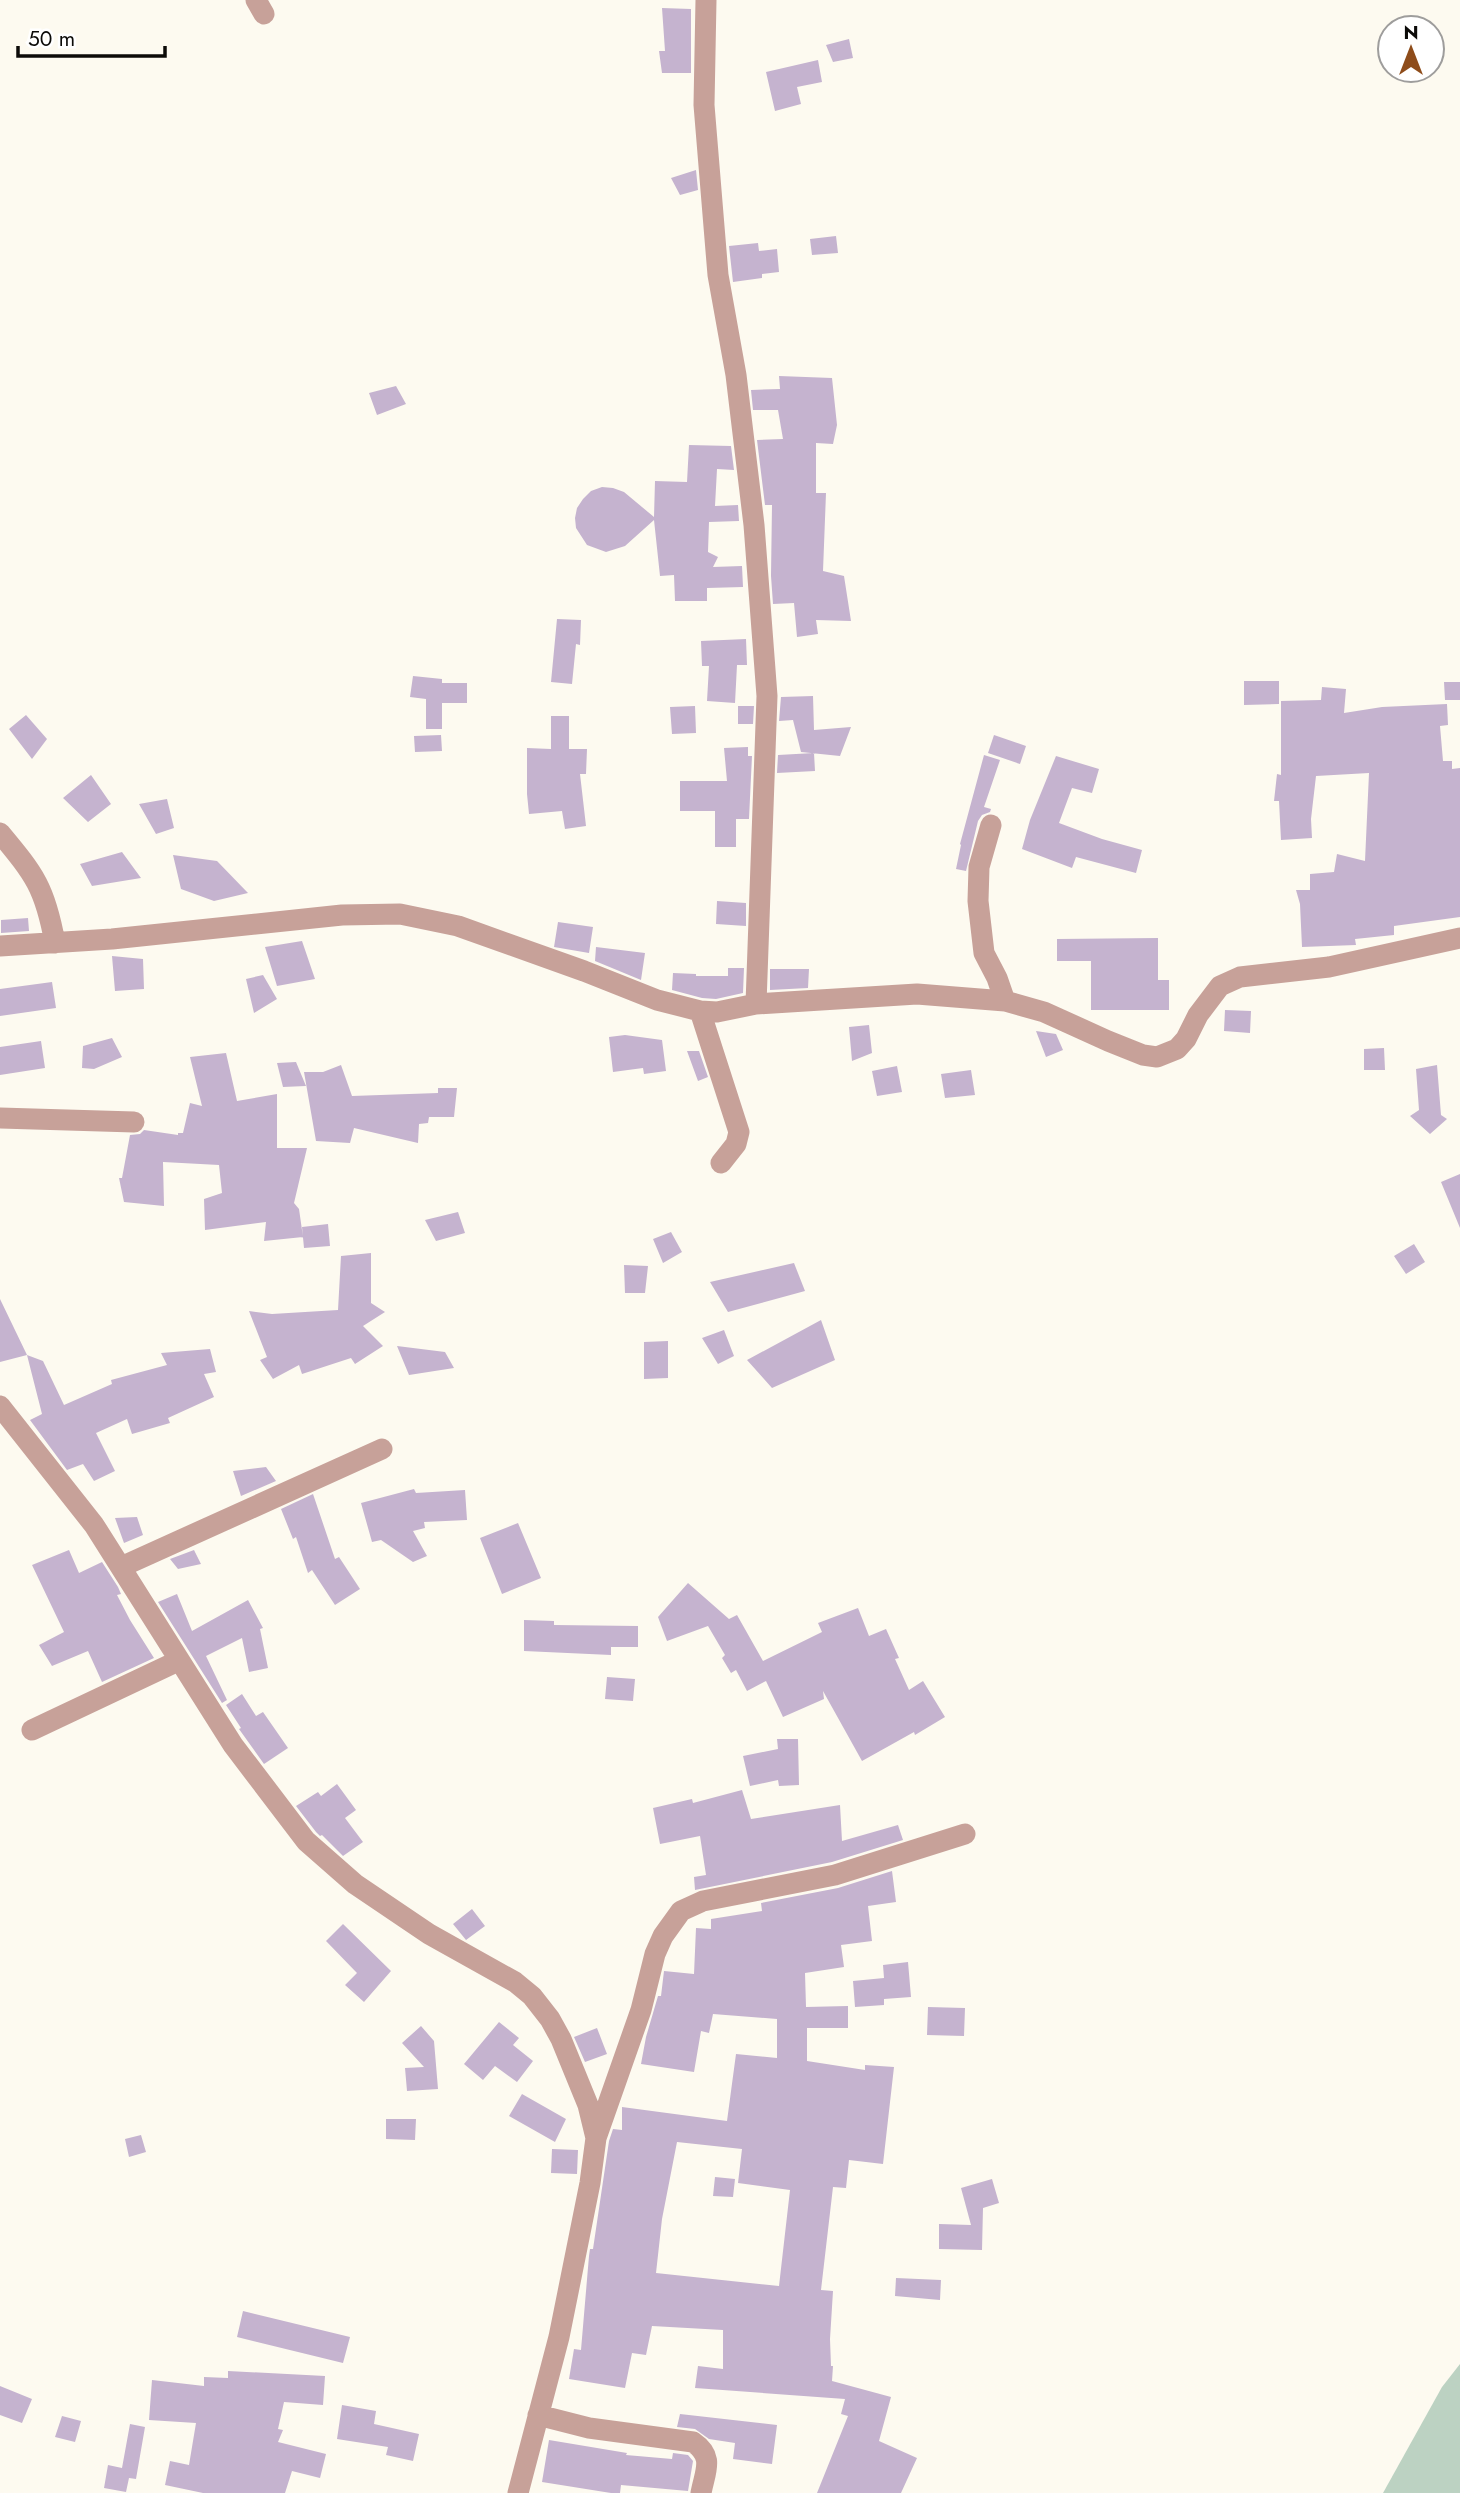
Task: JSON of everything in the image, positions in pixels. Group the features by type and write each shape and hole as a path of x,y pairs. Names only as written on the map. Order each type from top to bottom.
{"street":[{"path":"706,0 704,105 718,275 736,375 752,512 767,696 756,1004"},
{"path":"991,825 979,867 978,901 984,953 998,978 1004,1001"},
{"path":"0,833 31,871 41,888 54,943"},
{"path":"0,946 318,917 400,914 458,926 657,1000 700,1011 717,1012 756,1004 917,994 1004,1001 1021,1003 1143,1055 1157,1057 1177,1049 1220,986 1240,977 1329,967 1460,938"},
{"path":"700,1011 739,1132 736,1144 721,1163"},
{"path":"0,1118 134,1122"},
{"path":"0,1406 94,1525 233,1745 291,1823 328,1862 355,1884 429,1934 515,1982 532,1996 550,2019 575,2068 596,2138"},
{"path":"121,1567 383,1449"},
{"path":"32,1730 178,1661"},
{"path":"519,2493 559,2337 590,2183 596,2138 641,2010 655,1954 663,1936 681,1911 703,1901 835,1875 965,1834"},
{"path":"538,2415 589,2428 692,2442 702,2449 706,2457 701,2493"}],"green space":[{"path":"1460,2364 1460,2493 1383,2493 1442,2387"}],"building":[{"path":"662,8 691,9 691,73 662,73 659,51 665,51"},
{"path":"849,39 853,58 833,62 826,45"},
{"path":"818,60 822,82 797,87 801,104 775,111 766,72"},
{"path":"696,170 698,190 680,195 671,178"},
{"path":"836,236 838,253 812,255 810,239"},
{"path":"758,243 759,251 777,249 779,272 762,274 762,278 733,282 729,246"},
{"path":"779,376 832,378 837,425 833,444 816,443 816,493 826,493 823,571 844,576 851,621 816,620 818,634 797,637 794,603 773,604 772,505 765,505 757,440 783,439 778,410 753,410 751,390 780,389"},
{"path":"396,386 406,404 377,415 369,393"},
{"path":"689,445 731,446 734,470 717,469 715,506 738,505 739,521 709,522 708,552 718,557 713,567 742,566 743,587 707,588 707,601 675,601 674,575 660,576 654,520 625,546 606,552 587,545 576,528 577,508 591,491 602,487 624,492 654,517 655,481 687,482"},
{"path":"557,619 581,620 580,645 576,644 572,684 551,682"},
{"path":"746,639 747,665 737,665 735,703 707,701 709,666 702,666 701,641"},
{"path":"413,676 442,679 442,683 467,683 467,703 442,703 442,729 426,729 426,699 410,697"},
{"path":"1244,681 1279,681 1279,704 1244,705"},
{"path":"1444,682 1460,682 1460,700 1445,700"},
{"path":"1322,687 1346,689 1344,713 1382,707 1447,704 1448,725 1440,726 1443,761 1452,761 1452,769 1460,768 1460,917 1394,926 1394,935 1355,939 1356,945 1302,947 1300,904 1296,890 1310,890 1310,874 1334,872 1337,854 1365,861 1369,773 1316,776 1311,819 1312,838 1281,840 1279,801 1274,801 1277,774 1281,775 1281,701 1321,700"},
{"path":"813,696 814,730 851,727 840,756 801,752 793,720 779,721 781,697"},
{"path":"695,706 696,733 672,734 670,707"},
{"path":"738,706 754,706 753,724 738,724"},
{"path":"26,715 47,739 32,759 9,729"},
{"path":"551,716 569,716 569,749 587,749 586,774 580,774 586,826 565,829 562,811 529,814 527,748 551,749"},
{"path":"441,735 442,751 415,752 414,736"},
{"path":"994,735 1026,746 1020,764 988,753"},
{"path":"748,747 748,756 752,756 749,819 736,819 736,847 715,847 715,811 680,811 680,781 727,781 724,748"},
{"path":"814,753 815,771 777,773 778,755"},
{"path":"984,755 1000,760 984,807 991,809 978,821 966,871 956,869 960,844"},
{"path":"1056,756 1099,769 1092,793 1072,788 1059,823 1142,850 1136,873 1076,857 1072,868 1022,849 1030,820"},
{"path":"91,775 111,804 88,822 63,798"},
{"path":"167,799 174,828 156,834 139,804"},
{"path":"122,852 141,878 92,886 80,864"},
{"path":"173,855 217,861 248,893 214,901 181,889"},
{"path":"717,901 746,903 746,926 716,924"},
{"path":"28,918 29,931 1,933 1,920"},
{"path":"558,922 593,927 589,953 554,947"},
{"path":"1158,938 1158,980 1169,980 1169,1010 1091,1010 1091,961 1057,961 1057,939"},
{"path":"302,941 315,979 277,986 265,947"},
{"path":"596,947 645,953 641,980 595,961"},
{"path":"112,956 143,959 144,989 115,991"},
{"path":"728,968 744,968 743,993 716,999 672,990 673,973 728,976"},
{"path":"770,969 809,969 808,988 770,990"},
{"path":"263,975 277,999 254,1013 246,979"},
{"path":"52,982 56,1008 0,1016 0,989"},
{"path":"1225,1010 1251,1011 1250,1033 1224,1031"},
{"path":"869,1025 872,1053 852,1061 849,1027"},
{"path":"1036,1031 1056,1034 1063,1050 1046,1057"},
{"path":"625,1035 662,1040 666,1071 644,1074 643,1068 613,1072 609,1037"},
{"path":"112,1038 122,1057 94,1069 82,1068 83,1046"},
{"path":"41,1041 45,1068 0,1075 0,1047"},
{"path":"1384,1048 1385,1070 1364,1070 1364,1049"},
{"path":"687,1051 699,1051 708,1077 698,1081"},
{"path":"226,1053 237,1101 277,1094 277,1148 307,1148 294,1203 299,1209 303,1237 264,1241 266,1222 205,1230 204,1199 222,1193 219,1165 163,1162 164,1206 124,1202 119,1178 122,1178 130,1135 140,1134 144,1130 178,1135 183,1133 190,1103 202,1106 190,1057"},
{"path":"296,1062 306,1086 283,1087 277,1063"},
{"path":"341,1065 352,1096 438,1093 438,1088 457,1088 454,1117 429,1117 428,1123 419,1124 418,1143 354,1128 350,1143 316,1141 304,1072 323,1072"},
{"path":"1437,1065 1441,1115 1447,1119 1430,1134 1410,1116 1419,1110 1416,1069"},
{"path":"897,1066 902,1092 877,1096 872,1071"},
{"path":"971,1070 975,1095 945,1098 941,1074"},
{"path":"1460,1174 1460,1228 1441,1182"},
{"path":"458,1212 465,1233 436,1241 425,1220"},
{"path":"328,1224 330,1246 304,1248 302,1227"},
{"path":"671,1232 682,1252 663,1263 653,1239"},
{"path":"1414,1244 1425,1262 1406,1274 1394,1256"},
{"path":"371,1253 371,1303 385,1312 363,1326 383,1346 355,1364 351,1358 302,1374 299,1365 273,1379 260,1360 267,1357 249,1311 272,1314 338,1310 341,1256"},
{"path":"794,1263 805,1291 728,1312 710,1282"},
{"path":"624,1265 648,1266 645,1293 625,1293"},
{"path":"0,1299 27,1355 0,1362"},
{"path":"821,1320 835,1360 772,1388 747,1360"},
{"path":"724,1330 734,1356 718,1364 702,1338"},
{"path":"668,1341 668,1378 644,1379 644,1342"},
{"path":"397,1346 445,1352 454,1368 409,1375"},
{"path":"210,1349 216,1372 204,1374 214,1397 168,1418 170,1423 132,1434 127,1419 96,1433 115,1471 94,1481 83,1464 67,1470 30,1420 42,1414 27,1355 43,1361 64,1405 112,1384 111,1380 167,1365 161,1353"},
{"path":"266,1467 276,1481 241,1496 233,1471"},
{"path":"414,1489 416,1493 465,1490 467,1520 424,1522 425,1528 413,1531 427,1556 413,1562 381,1540 372,1542 361,1503"},
{"path":"313,1494 335,1559 339,1557 360,1589 335,1605 312,1570 308,1573 296,1537 293,1539 281,1509"},
{"path":"137,1517 143,1535 124,1543 115,1518"},
{"path":"518,1523 541,1578 502,1594 480,1538"},
{"path":"69,1550 79,1573 102,1562 118,1587 121,1594 117,1595 130,1620 154,1658 102,1682 88,1651 52,1666 39,1645 64,1632 32,1565"},
{"path":"194,1550 201,1564 178,1569 170,1559"},
{"path":"688,1583 729,1619 737,1615 763,1661 822,1632 818,1623 858,1608 869,1636 886,1629 899,1658 895,1659 909,1690 923,1681 945,1717 862,1761 823,1691 824,1699 783,1717 766,1681 747,1691 736,1670 731,1673 722,1658 725,1655 708,1626 667,1641 658,1617"},
{"path":"177,1594 192,1631 248,1600 263,1628 260,1629 268,1668 249,1672 242,1638 206,1656 227,1700 222,1703 158,1602"},
{"path":"524,1620 554,1621 554,1625 638,1626 638,1647 611,1647 611,1655 524,1651"},
{"path":"607,1677 635,1679 633,1701 605,1699"},
{"path":"242,1694 256,1716 263,1712 288,1748 264,1764 226,1705"},
{"path":"777,1739 798,1739 799,1785 779,1786 778,1780 750,1786 743,1756 778,1749"},
{"path":"337,1784 356,1810 345,1818 363,1842 343,1856 316,1832 296,1806 318,1792 321,1796"},
{"path":"742,1790 751,1819 840,1805 842,1841 898,1825 903,1840 832,1862 695,1890 694,1877 706,1875 700,1836 660,1844 653,1808 692,1799 693,1803"},
{"path":"892,1871 896,1902 868,1906 872,1941 841,1945 844,1967 805,1973 806,2007 848,2006 848,2028 807,2028 807,2061 865,2070 865,2065 894,2067 883,2164 849,2160 846,2188 833,2187 821,2290 833,2291 830,2339 832,2381 891,2397 879,2441 917,2458 901,2493 817,2493 848,2416 841,2414 845,2399 695,2388 698,2366 723,2369 723,2330 652,2326 646,2355 632,2353 625,2388 569,2379 574,2349 581,2350 589,2256 590,2249 593,2249 609,2141 613,2129 622,2130 622,2107 727,2121 736,2054 777,2058 777,2019 713,2014 709,2033 701,2031 694,2072 641,2064 658,1996 661,1996 664,1971 694,1974 696,1928 711,1929 711,1919 762,1911 761,1903 838,1888","holes":["677,2142 742,2149 738,2183 790,2190 779,2286 656,2273 662,2219"]},
{"path":"472,1909 485,1926 466,1940 453,1924"},
{"path":"343,1924 391,1971 364,2002 345,1985 357,1973 326,1941"},
{"path":"908,1962 911,1997 884,1999 884,2005 855,2007 853,1981 884,1978 883,1965"},
{"path":"928,2007 965,2008 964,2036 927,2035"},
{"path":"499,2022 519,2038 513,2045 533,2061 517,2082 495,2066 483,2080 464,2064"},
{"path":"421,2026 434,2041 438,2089 407,2091 405,2068 424,2067 402,2043"},
{"path":"597,2028 607,2054 585,2062 574,2037"},
{"path":"522,2094 566,2119 555,2142 509,2116"},
{"path":"386,2119 416,2119 415,2140 386,2139"},
{"path":"141,2135 146,2152 129,2157 125,2139"},
{"path":"552,2149 578,2150 577,2174 551,2173"},
{"path":"715,2177 735,2179 733,2197 713,2196"},
{"path":"992,2179 999,2203 983,2208 982,2250 939,2249 939,2224 971,2225 961,2188"},
{"path":"896,2278 941,2280 940,2300 895,2296"},
{"path":"243,2311 350,2337 343,2363 237,2337"},
{"path":"228,2371 325,2376 323,2405 284,2402 278,2429 283,2430 278,2442 326,2454 320,2478 292,2471 285,2493 203,2493 165,2485 170,2461 189,2465 196,2423 149,2420 152,2380 204,2386 204,2377 228,2378"},
{"path":"0,2386 32,2399 22,2423 0,2415"},
{"path":"342,2405 376,2411 374,2424 419,2434 413,2461 386,2455 388,2447 337,2439"},
{"path":"680,2414 777,2425 772,2464 733,2459 735,2443 709,2439 695,2429 677,2427"},
{"path":"62,2416 81,2421 75,2442 55,2437"},
{"path":"130,2424 145,2427 136,2479 129,2478 126,2492 104,2488 108,2465 122,2468"},
{"path":"549,2440 627,2453 626,2455 672,2459 673,2453 688,2455 693,2461 688,2491 621,2485 620,2493 611,2493 542,2482"}]}
